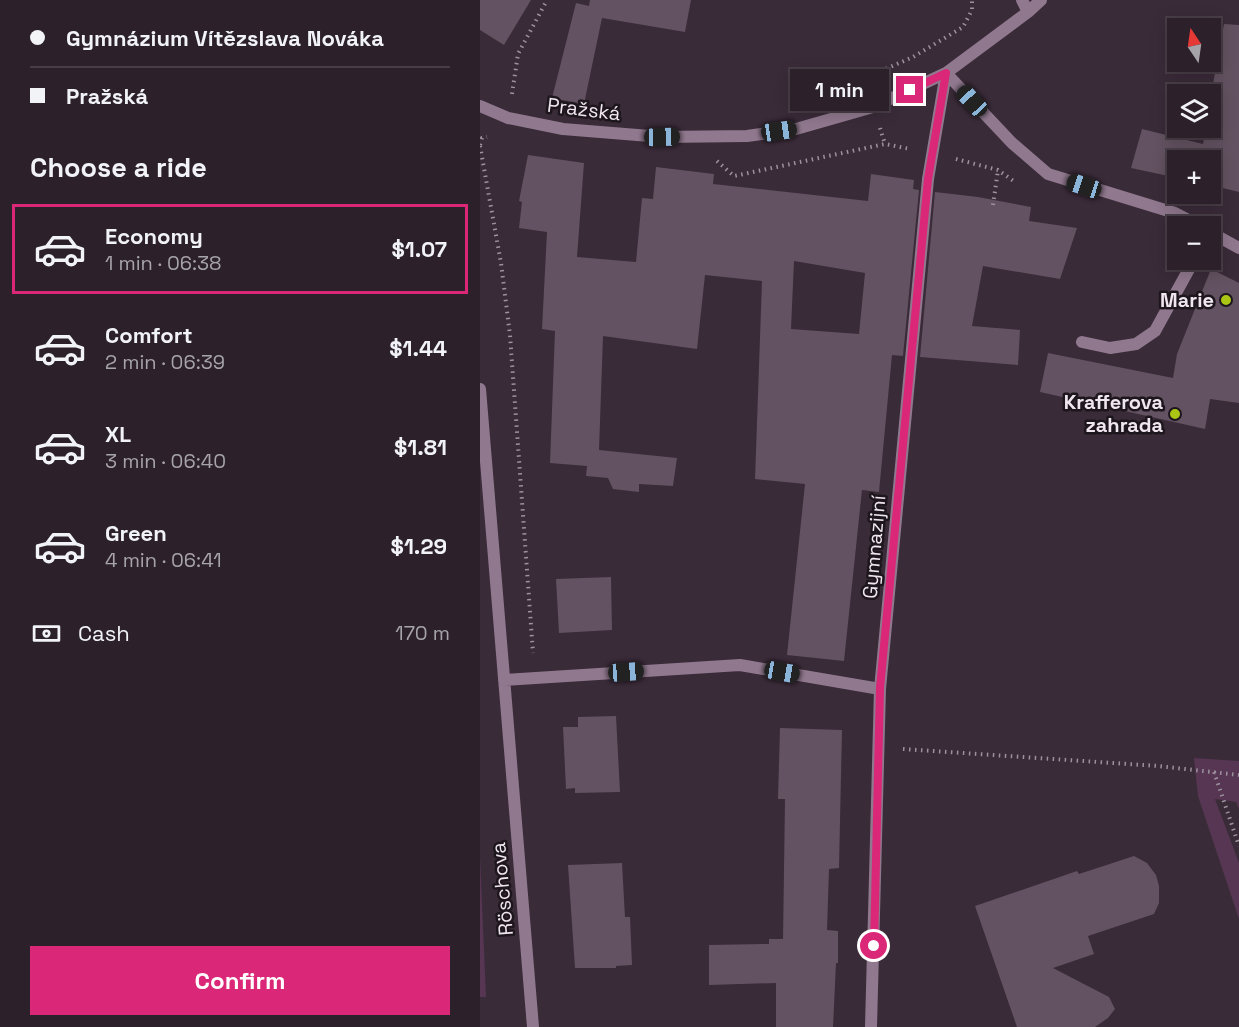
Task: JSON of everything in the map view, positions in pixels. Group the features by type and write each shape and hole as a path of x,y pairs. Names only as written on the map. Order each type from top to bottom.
{"street":[{"path":"1022,0 1028,12"},
{"name":"Pražská","path":"480,106 508,118 563,129 662,137 747,136 796,129 873,107 946,73 1041,0"},
{"path":"946,73 1012,143 1048,174 1181,216"},
{"name":"Gymnazijní","path":"872,1027 880,688 928,179 946,73"},
{"path":"1221,238 1239,248"},
{"path":"1082,342 1110,348 1136,344 1155,331 1189,270"},
{"name":"Röschova","path":"480,389 533,1027"},
{"path":"504,680 740,665 880,688"}],"path":[{"path":"522,94 512,90 518,54 547,0"},
{"path":"835,91 913,57 963,27 972,10 972,0"},
{"path":"885,144 914,150"},
{"path":"480,146 501,263 510,335 535,678"},
{"path":"954,159 998,170 993,205"},
{"path":"879,747 1158,766 1239,775"},
{"path":"1214,772 1239,846"}],"shaded area":[{"path":"1194,758 1239,761 1239,809 1236,802 1215,799 1239,863 1239,919 1198,796"},
{"path":"480,857 486,997 480,997"}],"building":[{"path":"480,0 531,0 504,45 480,30"},
{"path":"590,0 691,0 685,32 602,18 584,104 552,98 576,3 589,6"},
{"path":"1224,24 1239,25 1239,192 1221,188 1221,150 1167,150 1167,176 1131,168 1142,129 1167,135 1167,138 1179,138 1203,144 1204,138 1221,138 1221,84 1213,84 1215,72 1221,72 1221,40"},
{"path":"528,155 584,163 577,257 636,262 642,198 653,199 656,167 714,174 713,184 868,201 871,174 914,180 913,189 919,190 903,356 892,355 879,492 862,490 844,661 787,655 805,484 755,479 762,281 705,275 697,349 603,336 599,450 677,458 673,486 639,484 639,492 613,489 608,478 586,476 587,466 550,463 555,331 542,329 547,232 519,228 522,202 519,201","holes":["794,261 865,273 859,334 791,329"]},
{"path":"935,192 1031,207 1029,221 1077,228 1060,279 983,266 972,326 1020,330 1018,365 920,357"},
{"path":"1211,270 1239,283 1239,403 1210,399 1205,429 1040,392 1048,353 1173,378 1177,354"},
{"path":"611,577 612,630 559,633 556,579"},
{"path":"616,716 620,792 575,793 575,788 566,789 563,727 578,727 578,717"},
{"path":"780,728 842,730 839,868 829,869 827,930 838,931 833,1027 776,1027 776,983 709,985 709,945 769,944 769,939 783,939 785,799 778,799"},
{"path":"1134,856 1147,863 1156,875 1159,886 1159,903 1154,914 1088,936 1094,954 1053,968 1109,997 1115,1009 1108,1018 1095,1027 1017,1027 975,906 1077,871 1079,874"},
{"path":"622,863 625,917 630,917 632,965 616,966 616,968 575,968 568,865"}],"place":[{"name":"Marie","path":"1226,300"},
{"name":"Krafferova zahrada","path":"1175,414"}],"route":[{"path":"874,946 880,688 928,179 946,73 910,90"}]}
